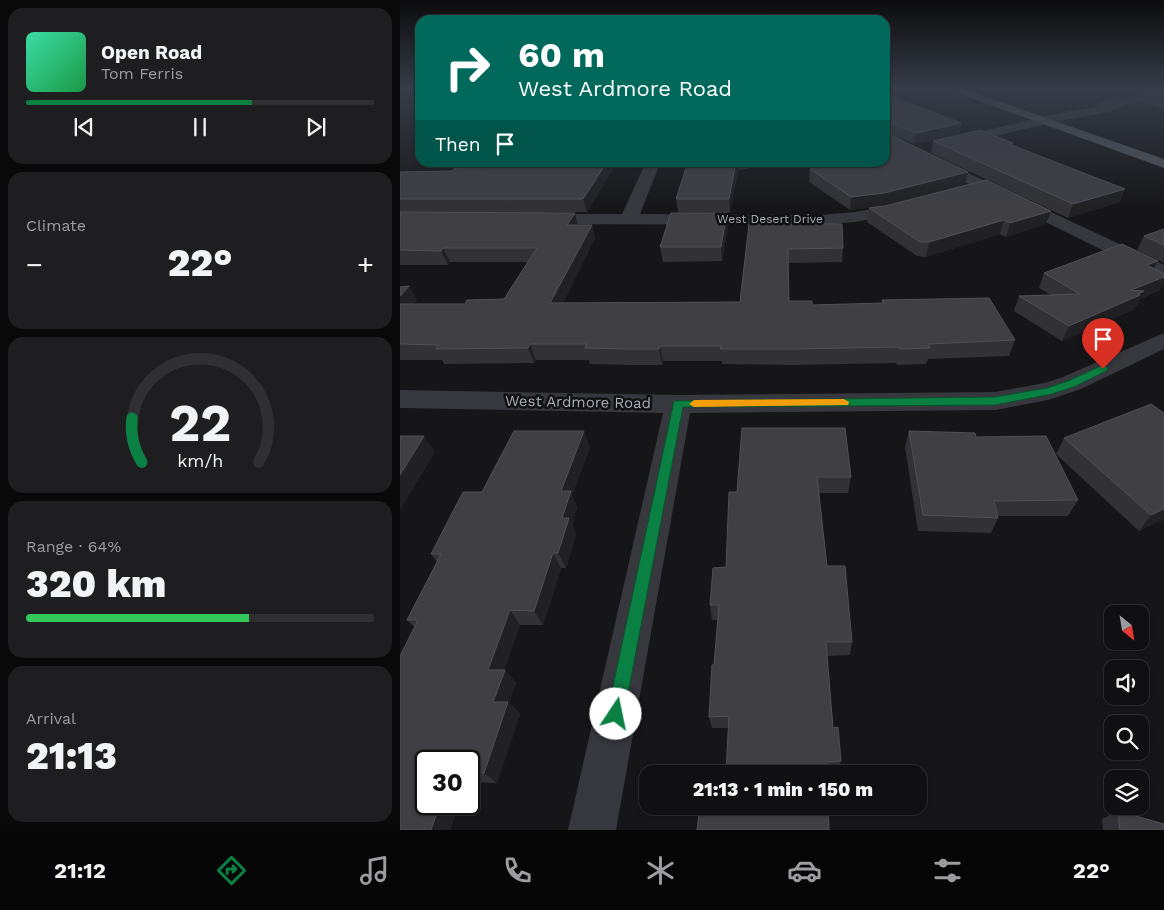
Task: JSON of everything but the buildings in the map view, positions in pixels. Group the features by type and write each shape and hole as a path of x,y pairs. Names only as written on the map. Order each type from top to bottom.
{"main road":[{"path":"1063,129 1164,164"},
{"path":"1094,129 1164,152"}],"street":[{"path":"912,151 1009,129"},
{"path":"890,140 1164,273"},
{"path":"629,219 651,167"},
{"path":"958,194 985,186"},
{"name":"West Desert Drive","path":"519,219 820,220 883,213 923,203"},
{"name":"West Ardmore Road","path":"400,399 678,404 995,401 1031,395 1072,383 1164,340"},
{"path":"592,830 678,404"}],"slow traffic":[{"path":"694,404 844,402"}],"route":[{"path":"616,714 678,404 995,401 1048,391 1103,369"}]}
